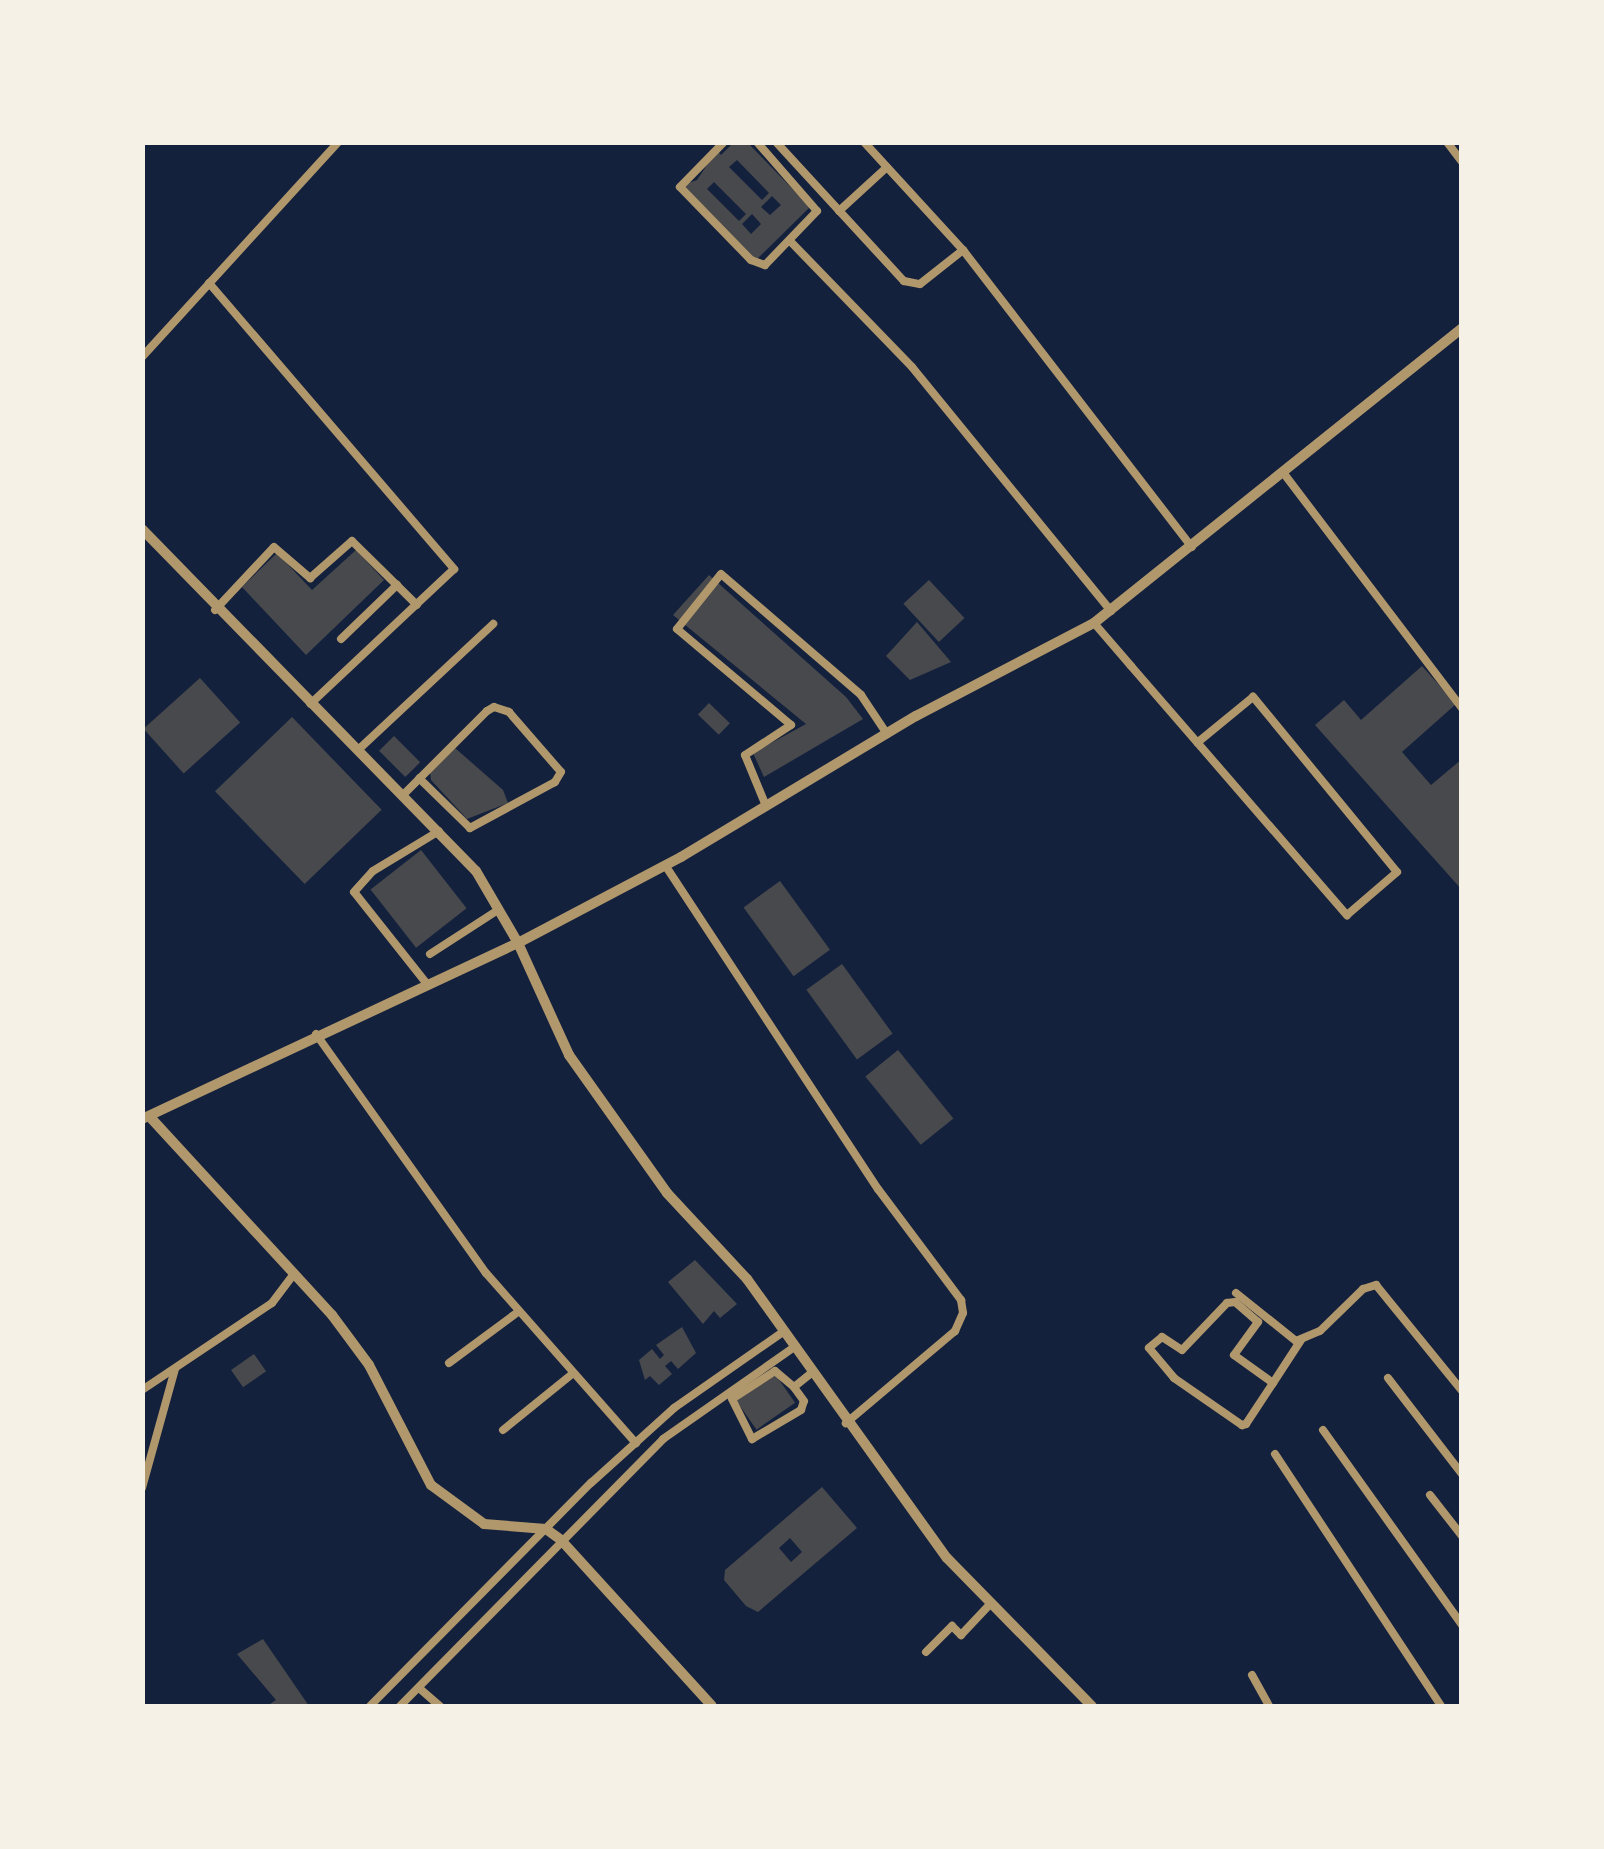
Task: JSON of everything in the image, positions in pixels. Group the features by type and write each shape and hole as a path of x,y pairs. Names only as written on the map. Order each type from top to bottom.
{"street":[{"path":"142,356 338,142"},
{"path":"724,142 680,186 758,265 770,263 817,216 816,205 756,142"},
{"path":"776,142 912,285 963,250"},
{"path":"864,142 963,250 1192,548"},
{"path":"1447,142 1462,162"},
{"path":"838,211 887,167"},
{"path":"791,242 912,367 1111,611"},
{"path":"209,282 454,569 310,704"},
{"path":"712,1706 562,1540 546,1529 484,1524 431,1485 368,1365 294,1274 146,1118 316,1034 518,943 665,865 887,734 1094,623 1285,475 1462,328"},
{"path":"1285,475 1462,708"},
{"path":"142,529 216,610 404,794 476,871 518,943 569,1054 667,1193 747,1279 810,1374 947,1558 1092,1706"},
{"path":"216,610 275,546 310,578 352,541 416,605"},
{"path":"766,806 745,755 792,726 677,630 720,574 861,695 887,734"},
{"path":"341,639 397,585"},
{"path":"1094,623 1346,915 1396,872 1253,697 1198,743"},
{"path":"358,750 493,624"},
{"path":"404,794 420,778 494,707 509,712 561,772 555,782 470,828 420,778"},
{"path":"427,984 354,892 373,871 439,831"},
{"path":"665,865 878,1189 961,1300 963,1313 955,1330 846,1423"},
{"path":"430,954 498,910"},
{"path":"316,1034 518,1312 636,1443"},
{"path":"142,1390 272,1303 294,1274"},
{"path":"1236,1294 1290,1340 1301,1340 1320,1331 1362,1289 1376,1285 1462,1391"},
{"path":"1273,1384 1234,1355 1258,1322 1236,1302 1228,1303 1182,1350 1162,1337 1149,1348 1174,1378 1242,1426 1273,1384 1301,1340"},
{"path":"449,1363 518,1312"},
{"path":"370,1706 636,1443 783,1332"},
{"path":"400,1706 663,1439 793,1348"},
{"path":"142,1488 175,1369"},
{"path":"775,1371 794,1387 804,1401 801,1410 752,1438 732,1400 775,1371"},
{"path":"794,1387 810,1374"},
{"path":"503,1430 572,1375"},
{"path":"1388,1378 1462,1474"},
{"path":"1324,1430 1462,1625"},
{"path":"1275,1454 1441,1706"},
{"path":"1430,1494 1462,1536"},
{"path":"926,1652 952,1626 961,1636 991,1603"},
{"path":"1252,1675 1269,1706"},
{"path":"419,1688 440,1706"}],"building":[{"path":"734,142 747,142 810,207 754,262 680,186 697,180 717,150 721,155","holes":["737,160 769,193 762,200 729,167","714,182 746,214 739,221 707,189","772,196 781,205 770,215 761,207","752,214 761,224 751,234 742,224"]},
{"path":"356,550 384,580 306,655 242,587 277,553 312,590"},
{"path":"709,575 846,697 863,719 764,777 753,753 806,724 673,615"},
{"path":"929,580 964,618 939,642 903,604"},
{"path":"917,622 951,662 910,680 886,656"},
{"path":"1422,666 1456,704 1402,752 1431,785 1462,759 1462,890 1315,725 1344,700 1361,720"},
{"path":"200,678 240,723 184,773 144,729"},
{"path":"709,703 730,723 719,735 698,715"},
{"path":"292,717 382,810 305,884 215,791"},
{"path":"394,736 420,762 405,777 379,751"},
{"path":"455,748 503,790 508,803 467,819 431,780 430,772"},
{"path":"421,850 467,908 416,948 371,889"},
{"path":"780,881 830,950 794,976 744,907"},
{"path":"842,964 893,1034 857,1059 806,990"},
{"path":"898,1050 953,1118 921,1145 865,1076"},
{"path":"695,1260 737,1304 720,1318 714,1311 703,1324 668,1282"},
{"path":"682,1327 696,1353 678,1369 671,1361 665,1366 672,1374 659,1385 650,1376 645,1380 639,1360 652,1349 660,1359 664,1355 656,1345"},
{"path":"254,1354 266,1371 243,1387 231,1370"},
{"path":"775,1374 795,1403 757,1430 736,1401"},
{"path":"822,1487 857,1528 758,1612 746,1606 724,1580 725,1570","holes":["790,1538 802,1552 791,1562 779,1548"]},
{"path":"263,1639 309,1706 267,1706 276,1700 237,1654"}]}
